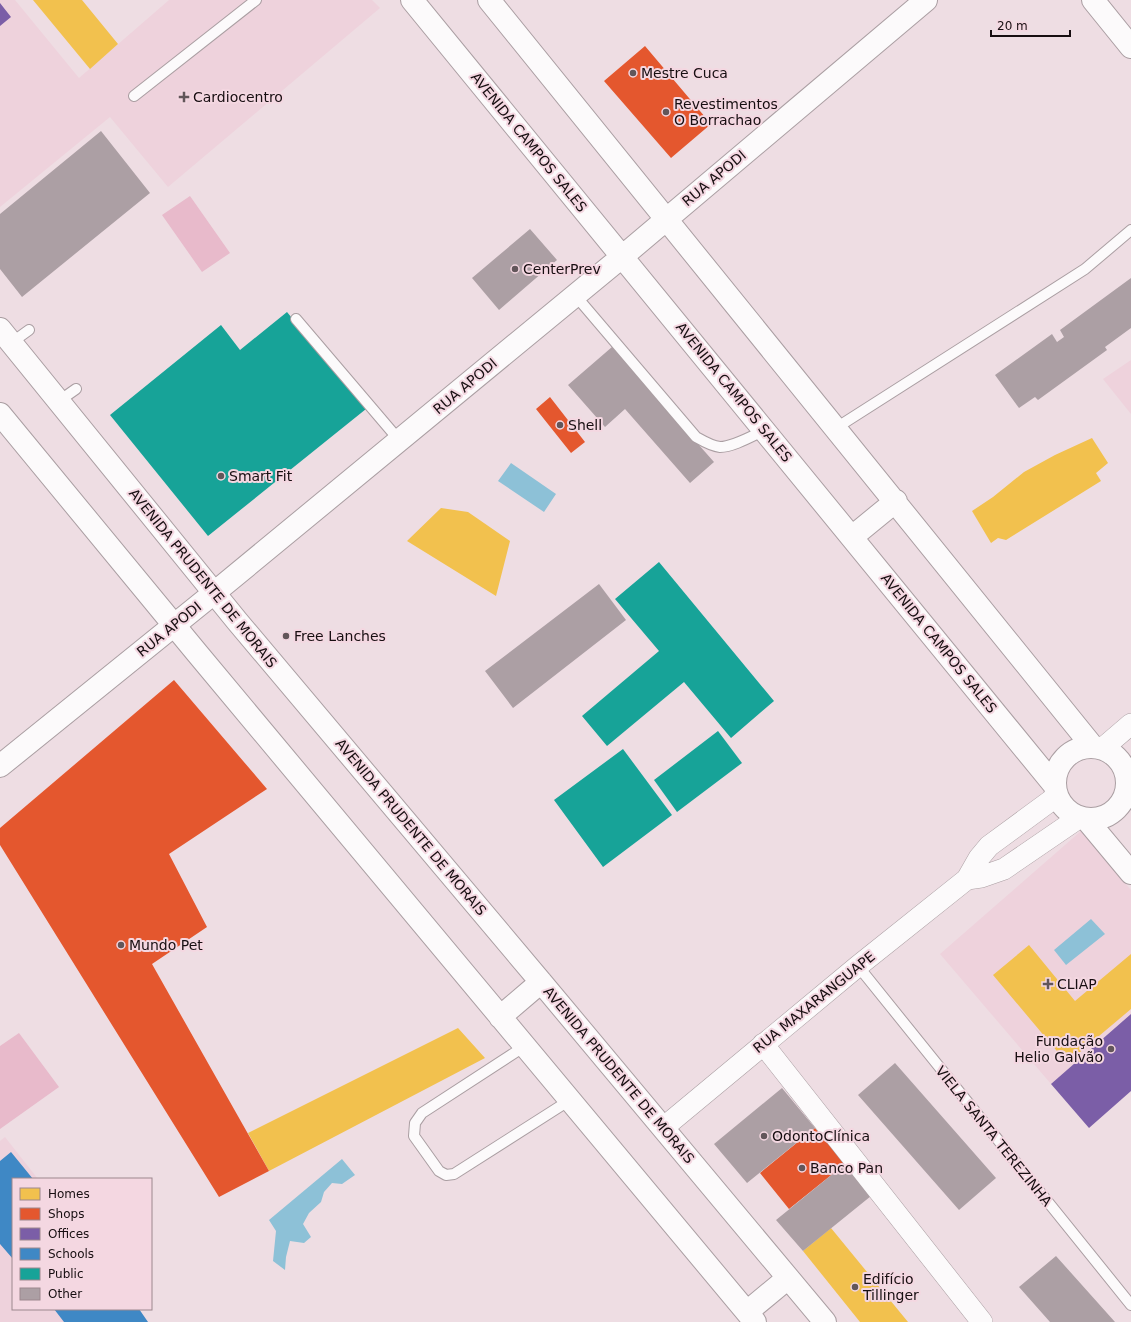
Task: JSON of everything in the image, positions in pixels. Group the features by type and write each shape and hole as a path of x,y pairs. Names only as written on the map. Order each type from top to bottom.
{"main road":[{"name":"AVENIDA CAMPOS SALES","path":"412,0 765,430 1056,791"},
{"path":"489,0 836,428 1098,747"},
{"name":"RUA APODI","path":"0,766 214,593 623,256 926,0"},
{"path":"1093,0 1131,47"},
{"name":"AVENIDA PRUDENTE DE MORAIS","path":"6,336 68,395 214,593 824,1322"},
{"path":"0,414 751,1317 788,1278"},
{"path":"852,537 896,501"},
{"path":"1098,747 1112,753 1122,763 1129,782 1124,799 1117,808 1108,815 1098,819 1083,818 1071,813 1062,805 1056,791 1057,773 1062,762 1070,753 1082,748 1098,747"},
{"path":"1083,818 1131,873"},
{"path":"500,1017 541,982"}],"street":[{"path":"1098,747 1131,724"},
{"name":"RUA MAXARANGUAPE","path":"663,1128 858,966 967,879 979,858 989,846 1056,791"},
{"name":"RUA MAXARANGUAPE","path":"967,879 981,877 1004,868 1083,818"},
{"path":"763,1044 977,1320"}],"lane":[{"path":"134,96 256,0"},
{"path":"836,428 1086,268 1131,230"},
{"path":"575,295 696,436 709,444 719,447 731,445 765,430"},
{"path":"296,319 399,440"},
{"path":"6,336 29,330"},
{"name":"VIELA SANTA TEREZINHA","path":"858,966 1131,1305"},
{"path":"525,1046 422,1113 415,1123 414,1136 439,1171 446,1175 454,1174 570,1100"}],"shaded area":[{"name":"Cardiocentro","path":"0,0 15,0 79,78 169,0 372,0 380,8 168,187 110,117 0,207"},
{"path":"190,196 230,253 202,272 162,215"},
{"path":"1131,360 1131,414 1103,379"},
{"name":"CLIAP","path":"1081,831 1131,890 1131,1014 1051,1084 940,954"},
{"path":"19,1033 59,1087 0,1129 0,1046"},
{"path":"5,1137 37,1178 12,1178 12,1310 140,1310 148,1322 0,1322 0,1141"}],"water":[{"path":"511,463 556,494 544,512 498,481"},
{"path":"1091,919 1105,934 1066,965 1054,950"},
{"path":"342,1159 355,1175 342,1184 332,1183 324,1192 321,1202 309,1213 303,1224 311,1237 304,1243 290,1241 286,1257 285,1270 273,1261 276,1231 269,1220"}],"building: Homes":[{"path":"33,0 82,0 118,44 90,69"},
{"path":"1092,438 1108,463 1096,473 1101,481 1006,540 998,538 991,543 972,511 993,497 1024,472 1055,455"},
{"path":"441,508 468,512 510,541 496,596 407,541"},
{"path":"1029,945 1075,1001 1131,954 1131,1009 1067,1063 993,975"},
{"path":"458,1028 485,1058 269,1171 248,1133"},
{"name":"Edifício Tillinger","path":"831,1228 908,1322 860,1322 803,1251"}],"building: Shops":[{"name":"Revestimentos O Borrachao","path":"645,46 711,124 671,158 604,81"},
{"name":"Shell","path":"550,397 585,442 571,453 536,409"},
{"name":"Mundo Pet","path":"174,680 267,789 169,854 207,927 152,964 269,1171 219,1197 0,845 0,828"},
{"name":"Banco Pan","path":"815,1128 845,1164 789,1209 760,1173"}],"building: Offices":[{"path":"0,3 11,17 0,26"},
{"name":"Fundação Helio Galvão","path":"1131,1014 1131,1091 1089,1128 1051,1084"}],"building: Schools":[{"path":"11,1152 32,1178 12,1178 12,1258 0,1244 0,1161"},
{"path":"55,1310 140,1310 148,1322 64,1322"}],"building: Public":[{"name":"Smart Fit","path":"287,312 366,409 208,536 110,415 221,325 240,350"},
{"path":"659,562 774,701 731,738 684,682 607,746 582,716 659,651 615,599"},
{"path":"718,731 742,763 677,812 654,780"},
{"path":"623,749 672,815 603,867 554,800"}],"building: Other":[{"path":"101,131 150,193 22,297 0,269 0,214"},
{"name":"CenterPrev","path":"530,229 557,260 499,310 472,278"},
{"path":"1131,278 1131,328 1105,347 1107,350 1038,400 1035,397 1019,408 995,375 1052,334 1057,342 1064,337 1060,330"},
{"path":"612,347 714,462 690,483 625,409 605,427 568,385"},
{"path":"599,584 626,620 513,708 485,671"},
{"path":"895,1063 996,1178 959,1210 858,1095"},
{"name":"OdontoClínica","path":"782,1088 815,1128 747,1183 714,1144"},
{"path":"845,1164 871,1196 803,1251 776,1220"},
{"path":"1056,1256 1115,1322 1050,1322 1019,1287"}],"place":[{"name":"Mestre Cuca","path":"633,73"},
{"name":"Cardiocentro","path":"184,97"},
{"name":"Revestimentos O Borrachao","path":"666,112"},
{"name":"CenterPrev","path":"515,269"},
{"name":"Shell","path":"560,425"},
{"name":"Smart Fit","path":"221,476"},
{"name":"Free Lanches","path":"286,636"},
{"name":"Mundo Pet","path":"121,945"},
{"name":"CLIAP","path":"1048,984"},
{"name":"Fundação Helio Galvão","path":"1111,1049"},
{"name":"OdontoClínica","path":"764,1136"},
{"name":"Banco Pan","path":"802,1168"},
{"name":"Edifício Tillinger","path":"855,1287"}]}
